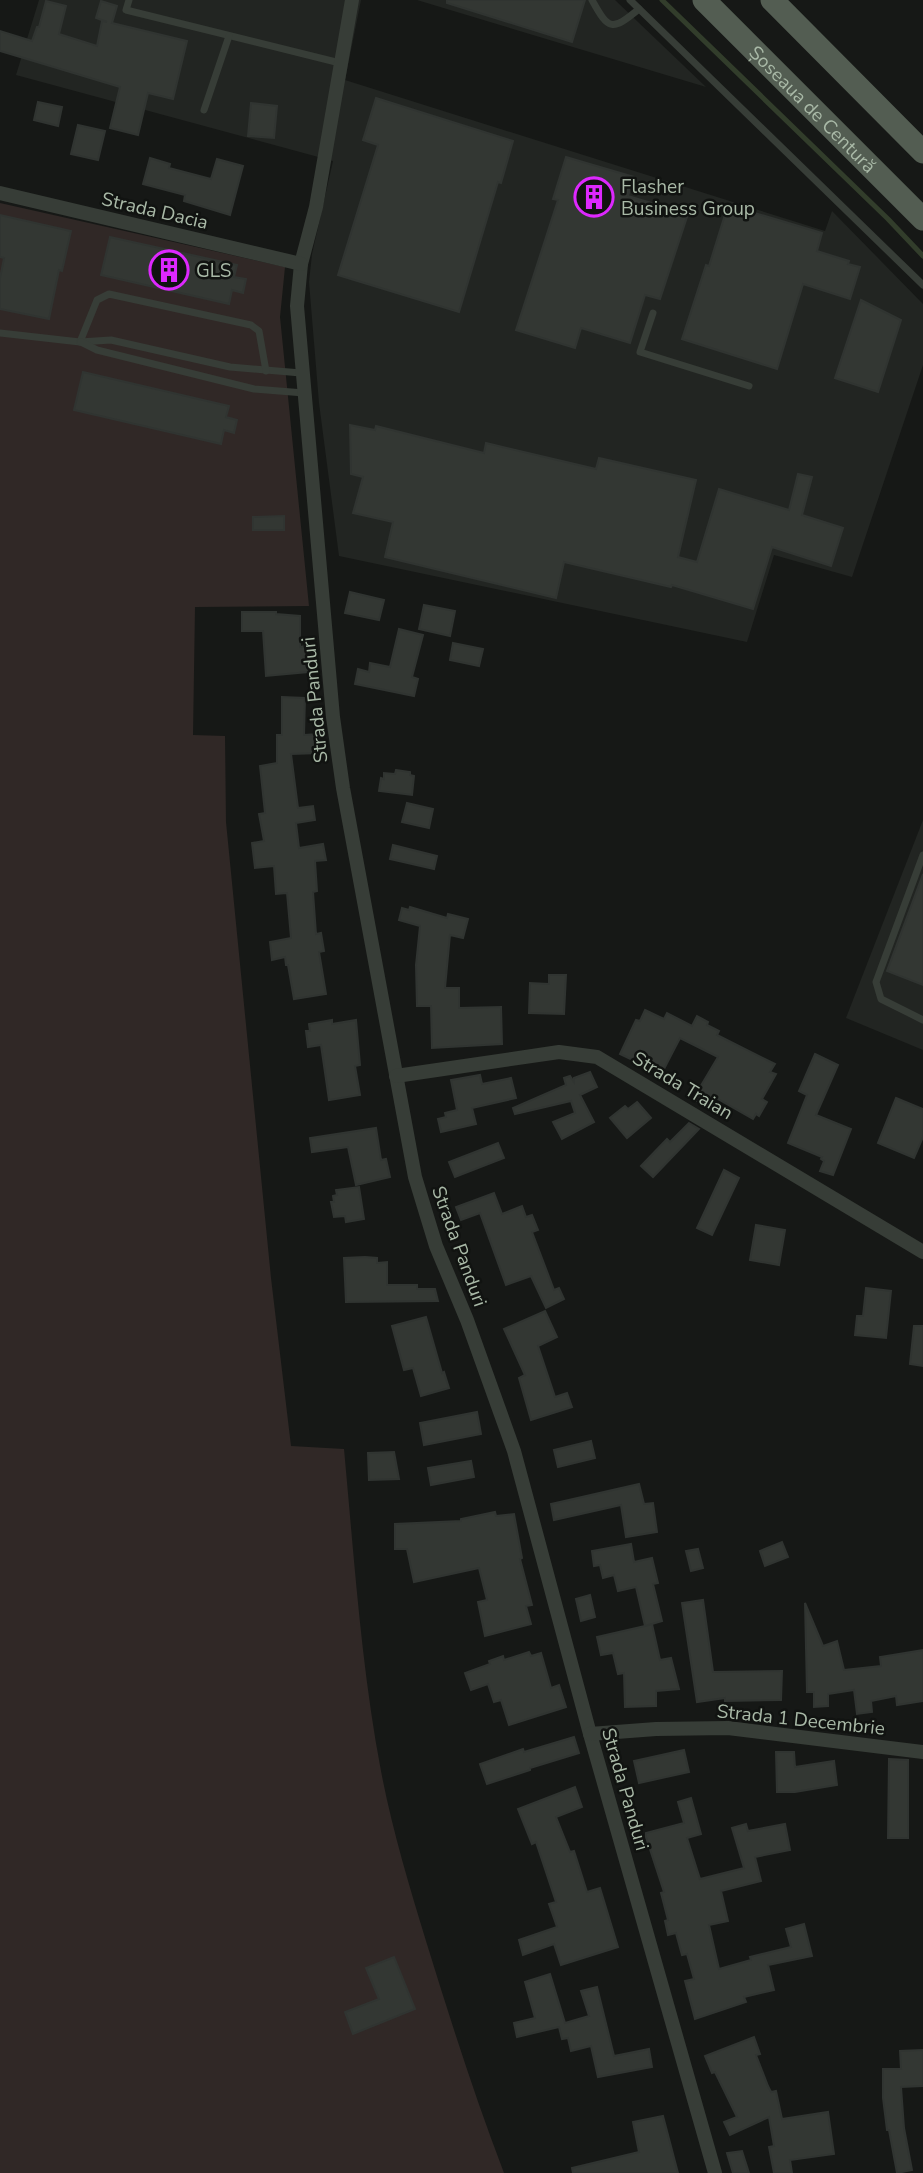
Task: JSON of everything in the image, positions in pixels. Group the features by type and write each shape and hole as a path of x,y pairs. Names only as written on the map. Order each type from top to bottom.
{"main road":[{"name":"Șoseaua de Centură","path":"704,0 923,219"},
{"path":"772,0 923,152"}],"street":[{"name":"Strada Panduri","path":"352,0 326,157 301,264 297,306 301,373 343,788 415,1177 425,1213 488,1375 514,1451 590,1734 715,2173"},
{"name":"Strada Dacia","path":"0,193 301,264"},
{"name":"Strada Traian","path":"396,1076 559,1052 597,1057 923,1252"},
{"name":"Strada 1 Decembrie","path":"590,1734 656,1729 728,1728 923,1752"}],"lane":[{"path":"129,0 126,10 340,63"},
{"path":"592,0 603,21 611,25 618,24 639,9"},
{"path":"630,0 923,285"},
{"path":"204,110 229,36"},
{"path":"80,342 97,300 109,294 251,325 259,331 266,371"},
{"path":"653,313 640,352 749,386"},
{"path":"0,333 80,342 111,340 230,367 301,373"},
{"path":"80,342 97,351 254,389 304,393"},
{"path":"923,855 876,982 881,999 923,1020"}],"shaded area":[{"path":"39,0 361,0 345,80 825,231 832,211 923,304 923,365 852,577 774,555 747,642 339,556 319,403 309,282 312,254 333,161 16,75"},
{"path":"417,0 615,0 706,87"},
{"path":"0,203 285,267 280,317 309,606 195,607 193,735 225,736 226,822 271,1278 291,1446 344,1449 363,1651 385,1793 435,1970 504,2173 0,2173"},
{"path":"923,820 923,1050 846,1018"}],"building":[{"path":"447,0 585,0 572,42 447,3"},
{"path":"46,1 66,6 59,34 97,46 102,21 107,22 96,18 101,1 117,6 112,23 187,41 173,99 148,93 138,135 110,128 120,87 0,51 0,31 32,41"},
{"path":"376,98 513,141 459,312 338,275 378,145 363,140"},
{"path":"38,102 62,107 58,126 34,120"},
{"path":"251,103 277,106 274,138 248,136"},
{"path":"78,125 105,131 98,160 71,154"},
{"path":"566,157 634,177 628,196 688,214 660,299 645,295 630,343 581,328 575,348 516,330 558,200 553,199"},
{"path":"150,158 170,164 169,168 211,179 217,159 243,166 230,215 184,201 185,195 143,184"},
{"path":"728,205 822,233 817,251 860,267 850,299 803,284 777,369 682,339"},
{"path":"0,215 71,231 62,271 59,270 49,319 0,309 0,278 4,258 0,257"},
{"name":"GLS","path":"110,237 237,265 234,277 246,279 243,293 232,290 229,304 101,275"},
{"path":"861,300 901,320 878,392 835,378"},
{"path":"83,372 229,406 226,417 237,420 234,433 224,430 221,444 74,410"},
{"path":"350,425 375,430 376,426 484,453 486,443 596,469 599,458 696,480 678,557 697,562 719,489 789,510 798,474 812,477 802,515 843,528 831,566 772,547 753,609 672,585 671,587 564,562 556,598 385,557 393,522 353,513 363,477 351,474"},
{"path":"284,516 284,530 253,530 253,517"},
{"path":"350,592 384,600 379,620 345,613"},
{"path":"424,605 455,611 450,636 419,629"},
{"path":"242,612 276,612 300,616 300,647 306,646 308,672 266,676 263,631 242,631"},
{"path":"399,629 423,635 412,677 418,679 414,696 355,684 358,669 369,672 370,663 390,667"},
{"path":"453,643 483,649 479,666 450,660"},
{"path":"282,697 305,698 304,735 318,734 319,753 291,754 298,808 313,806 315,820 296,823 299,848 323,844 326,860 315,861 317,891 313,892 316,934 321,933 324,951 319,952 326,994 294,999 285,957 272,960 270,942 291,938 287,893 276,894 274,866 255,868 252,843 264,841 259,814 265,813 260,766 277,763 277,735 282,735"},
{"path":"396,770 410,772 410,775 414,776 412,795 379,791 384,773 395,774"},
{"path":"407,803 433,809 429,828 402,822"},
{"path":"393,845 437,856 434,869 390,859"},
{"path":"923,874 923,985 887,971"},
{"path":"410,907 447,918 448,914 468,919 463,938 450,935 445,988 459,988 459,1008 501,1007 502,1044 432,1048 431,1006 417,1006 416,965 420,926 399,920 402,908 409,910"},
{"path":"549,975 566,975 564,1014 529,1013 530,983 549,984"},
{"path":"645,1010 664,1019 667,1013 692,1026 697,1016 719,1031 717,1035 775,1064 770,1072 776,1074 762,1099 767,1102 759,1116 756,1114 753,1119 716,1098 711,1108 693,1099 718,1057 680,1038 663,1071 620,1054 636,1020 640,1021"},
{"path":"332,1020 332,1024 356,1020 360,1065 355,1066 360,1095 329,1100 321,1045 308,1047 306,1031 310,1031 309,1024"},
{"path":"815,1054 838,1065 816,1115 851,1129 833,1175 820,1171 824,1161 822,1157 788,1143 807,1095 799,1091"},
{"path":"590,1072 597,1087 580,1095 594,1122 562,1139 553,1122 575,1113 571,1101 515,1114 513,1108 566,1085 564,1078 570,1076 574,1082 574,1078"},
{"path":"480,1075 482,1084 511,1078 516,1098 472,1108 476,1124 441,1132 438,1119 446,1117 445,1113 457,1110 451,1080"},
{"path":"896,1098 923,1109 923,1137 914,1158 878,1143"},
{"path":"637,1102 651,1118 627,1138 610,1118 625,1106 628,1109"},
{"path":"689,1123 699,1129 653,1177 641,1166 667,1139 670,1142"},
{"path":"376,1128 381,1160 386,1159 390,1177 356,1185 348,1147 312,1152 310,1138"},
{"path":"498,1143 504,1158 455,1177 449,1162"},
{"path":"724,1170 739,1178 712,1235 697,1228"},
{"path":"359,1187 364,1219 346,1222 345,1216 334,1217 331,1202 334,1202 333,1196 337,1195 336,1190"},
{"path":"494,1193 502,1214 522,1206 526,1217 532,1215 538,1230 532,1232 554,1290 559,1288 564,1299 546,1308 531,1276 506,1285 480,1213 461,1220 456,1207"},
{"path":"756,1225 785,1230 779,1265 750,1260"},
{"path":"344,1258 377,1258 377,1263 387,1262 387,1285 417,1285 417,1289 435,1289 438,1301 346,1302"},
{"path":"866,1288 891,1291 886,1338 855,1335 857,1316 863,1316"},
{"path":"545,1311 557,1337 538,1346 555,1397 567,1393 572,1407 531,1420 519,1378 525,1375 504,1329"},
{"path":"426,1317 449,1388 421,1396 413,1368 404,1370 392,1326"},
{"path":"914,1326 923,1326 923,1366 910,1364"},
{"path":"477,1412 481,1434 424,1445 420,1423"},
{"path":"591,1441 595,1458 558,1467 554,1450"},
{"path":"394,1452 399,1479 369,1480 368,1453"},
{"path":"471,1461 474,1477 431,1485 428,1468"},
{"path":"639,1484 644,1504 653,1503 657,1532 626,1537 621,1505 554,1520 551,1504"},
{"path":"495,1512 496,1516 514,1514 522,1558 520,1559 532,1605 526,1606 531,1624 485,1636 478,1602 487,1600 479,1568 414,1582 407,1549 395,1549 395,1524 461,1521"},
{"path":"782,1542 788,1557 765,1566 760,1551"},
{"path":"631,1544 634,1562 652,1558 658,1583 653,1584 662,1621 645,1626 636,1587 618,1591 614,1575 603,1578 600,1565 594,1566 592,1551"},
{"path":"698,1549 703,1568 691,1571 686,1551"},
{"path":"590,1595 595,1617 581,1621 576,1599"},
{"path":"703,1600 713,1672 782,1671 781,1700 725,1701 725,1698 697,1702 682,1603"},
{"path":"805,1603 823,1646 837,1641 844,1670 881,1666 880,1657 923,1650 923,1701 897,1705 896,1696 871,1701 872,1712 857,1714 854,1690 828,1694 828,1706 814,1707 814,1692 807,1692"},
{"path":"652,1624 660,1660 671,1658 679,1689 656,1691 656,1706 625,1707 624,1673 618,1674 613,1653 601,1655 597,1637"},
{"path":"529,1652 531,1656 541,1653 551,1688 559,1685 566,1707 509,1725 501,1700 494,1702 488,1684 471,1690 465,1673 503,1656 504,1660"},
{"path":"574,1737 579,1753 487,1784 480,1764 523,1749 524,1752"},
{"path":"684,1750 689,1772 639,1783 634,1761"},
{"path":"776,1752 794,1752 795,1767 834,1761 837,1785 777,1792"},
{"path":"889,1759 908,1760 908,1838 888,1838"},
{"path":"575,1787 582,1807 556,1817 570,1852 574,1851 587,1892 600,1888 618,1947 561,1965 554,1944 523,1955 519,1940 557,1927 549,1904 556,1902 536,1842 532,1844 518,1809"},
{"path":"691,1798 701,1834 687,1838 700,1879 744,1868 732,1828 746,1824 748,1831 785,1824 790,1850 755,1857 761,1881 721,1891 728,1921 709,1925 719,1969 751,1960 750,1957 791,1947 786,1929 804,1924 812,1956 768,1965 774,1990 744,1997 746,2002 695,2019 685,1981 694,1979 687,1954 682,1955 676,1933 668,1935 665,1921 668,1920 661,1893 664,1892 646,1837 646,1833 684,1823 678,1802"},
{"path":"394,1957 415,2009 353,2034 345,2012 379,1999 366,1968"},
{"path":"550,1974 565,2023 589,2016 581,1991 597,1987 614,2056 649,2049 652,2067 598,2077 591,2046 571,2051 568,2038 562,2039 559,2027 517,2037 514,2023 535,2018 525,1982"},
{"path":"754,2037 760,2054 756,2055 771,2092 776,2091 782,2119 828,2112 834,2154 790,2160 792,2173 774,2173 769,2147 774,2146 769,2117 730,2135 724,2122 737,2117 705,2056"},
{"path":"923,2050 923,2086 901,2087 904,2128 912,2170 897,2173 887,2130 883,2069 901,2069 900,2051"},
{"path":"663,2116 678,2173 573,2173 572,2168 639,2152 633,2122"},
{"path":"742,2151 749,2173 733,2173 727,2153"}],"waterway":[{"path":"662,0 923,256"}],"place":[{"name":"Flasher Business Group","path":"594,197"},
{"name":"GLS","path":"169,270"}]}
